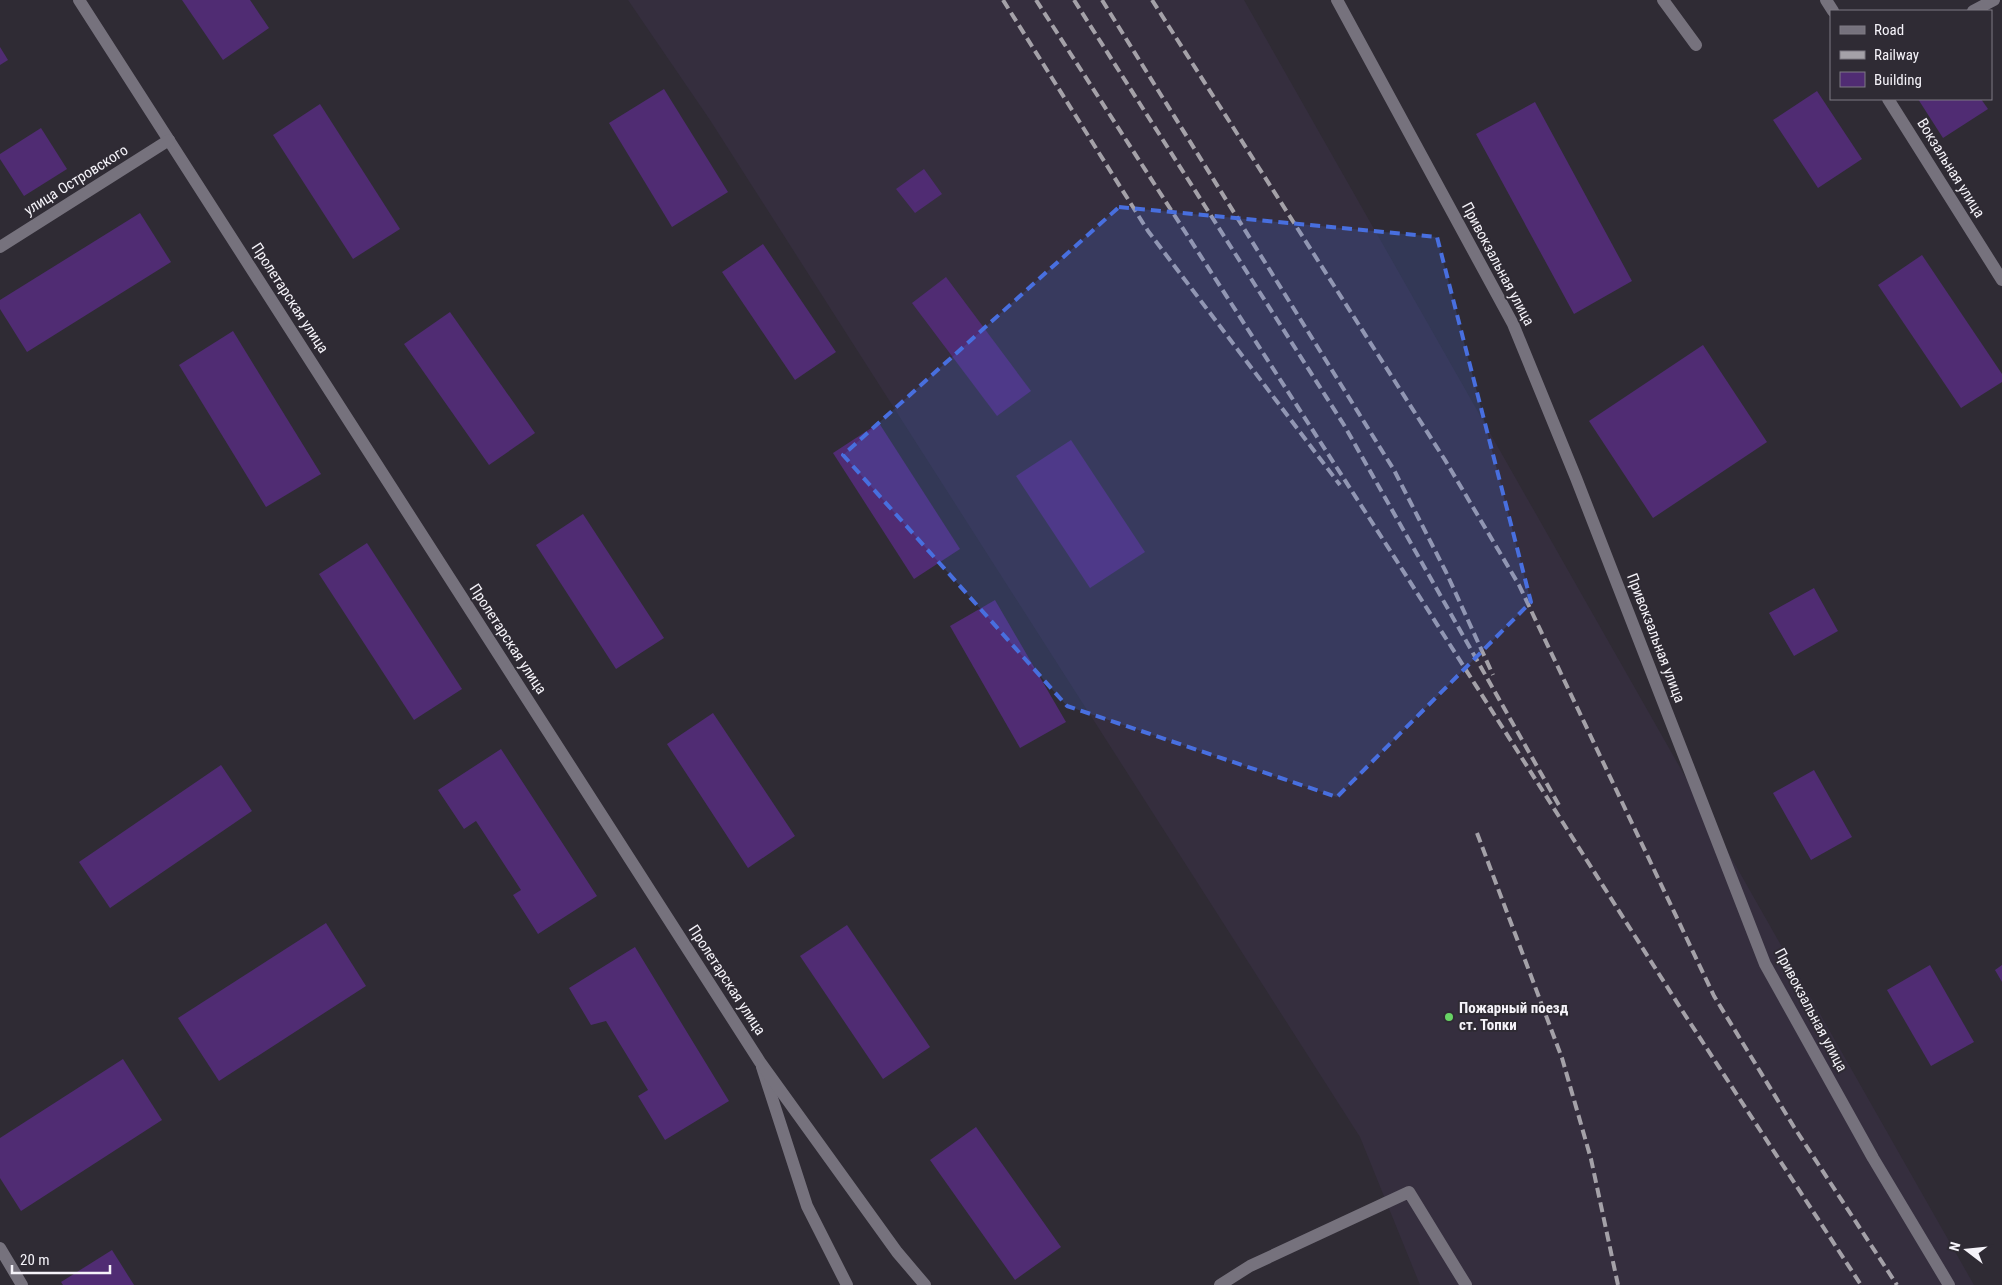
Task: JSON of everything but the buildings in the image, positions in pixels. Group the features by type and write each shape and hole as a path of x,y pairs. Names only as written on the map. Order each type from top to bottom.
{"street":[{"name":"Пролетарская улица","path":"79,0 760,1062 897,1252 925,1285"},
{"name":"Привокзальная улица","path":"1337,0 1513,324 1576,478 1766,964 1873,1158 1949,1285"},
{"path":"1663,0 1696,45"},
{"path":"1975,10 1994,0"},
{"name":"Вокзальная улица","path":"1889,100 2002,280"},
{"name":"улица Островского","path":"0,247 169,140"},
{"path":"760,1062 807,1206 847,1285"},
{"path":"1220,1285 1250,1266 1409,1192 1466,1285"},
{"path":"0,1248 22,1285"}],"highlighted area":[{"path":"1119,207 1437,237 1531,602 1337,797 1067,706 843,455"}],"shaded area":[{"path":"628,0 1244,0 1974,1285 1420,1285 1360,1137 710,120"}],"railway":[{"path":"1003,0 1148,231 1340,485"},
{"path":"1036,0 1393,555 1685,1015 1861,1285"},
{"path":"1074,0 1344,425 1560,807"},
{"path":"1102,0 1394,470 1446,572 1493,675"},
{"path":"1152,0 1445,460 1519,585 1714,996 1794,1127 1897,1285"},
{"path":"1477,833 1562,1058 1591,1159 1618,1285"}],"place":[{"name":"Пожарный поезд ст. Топки","path":"1449,1017"}]}
